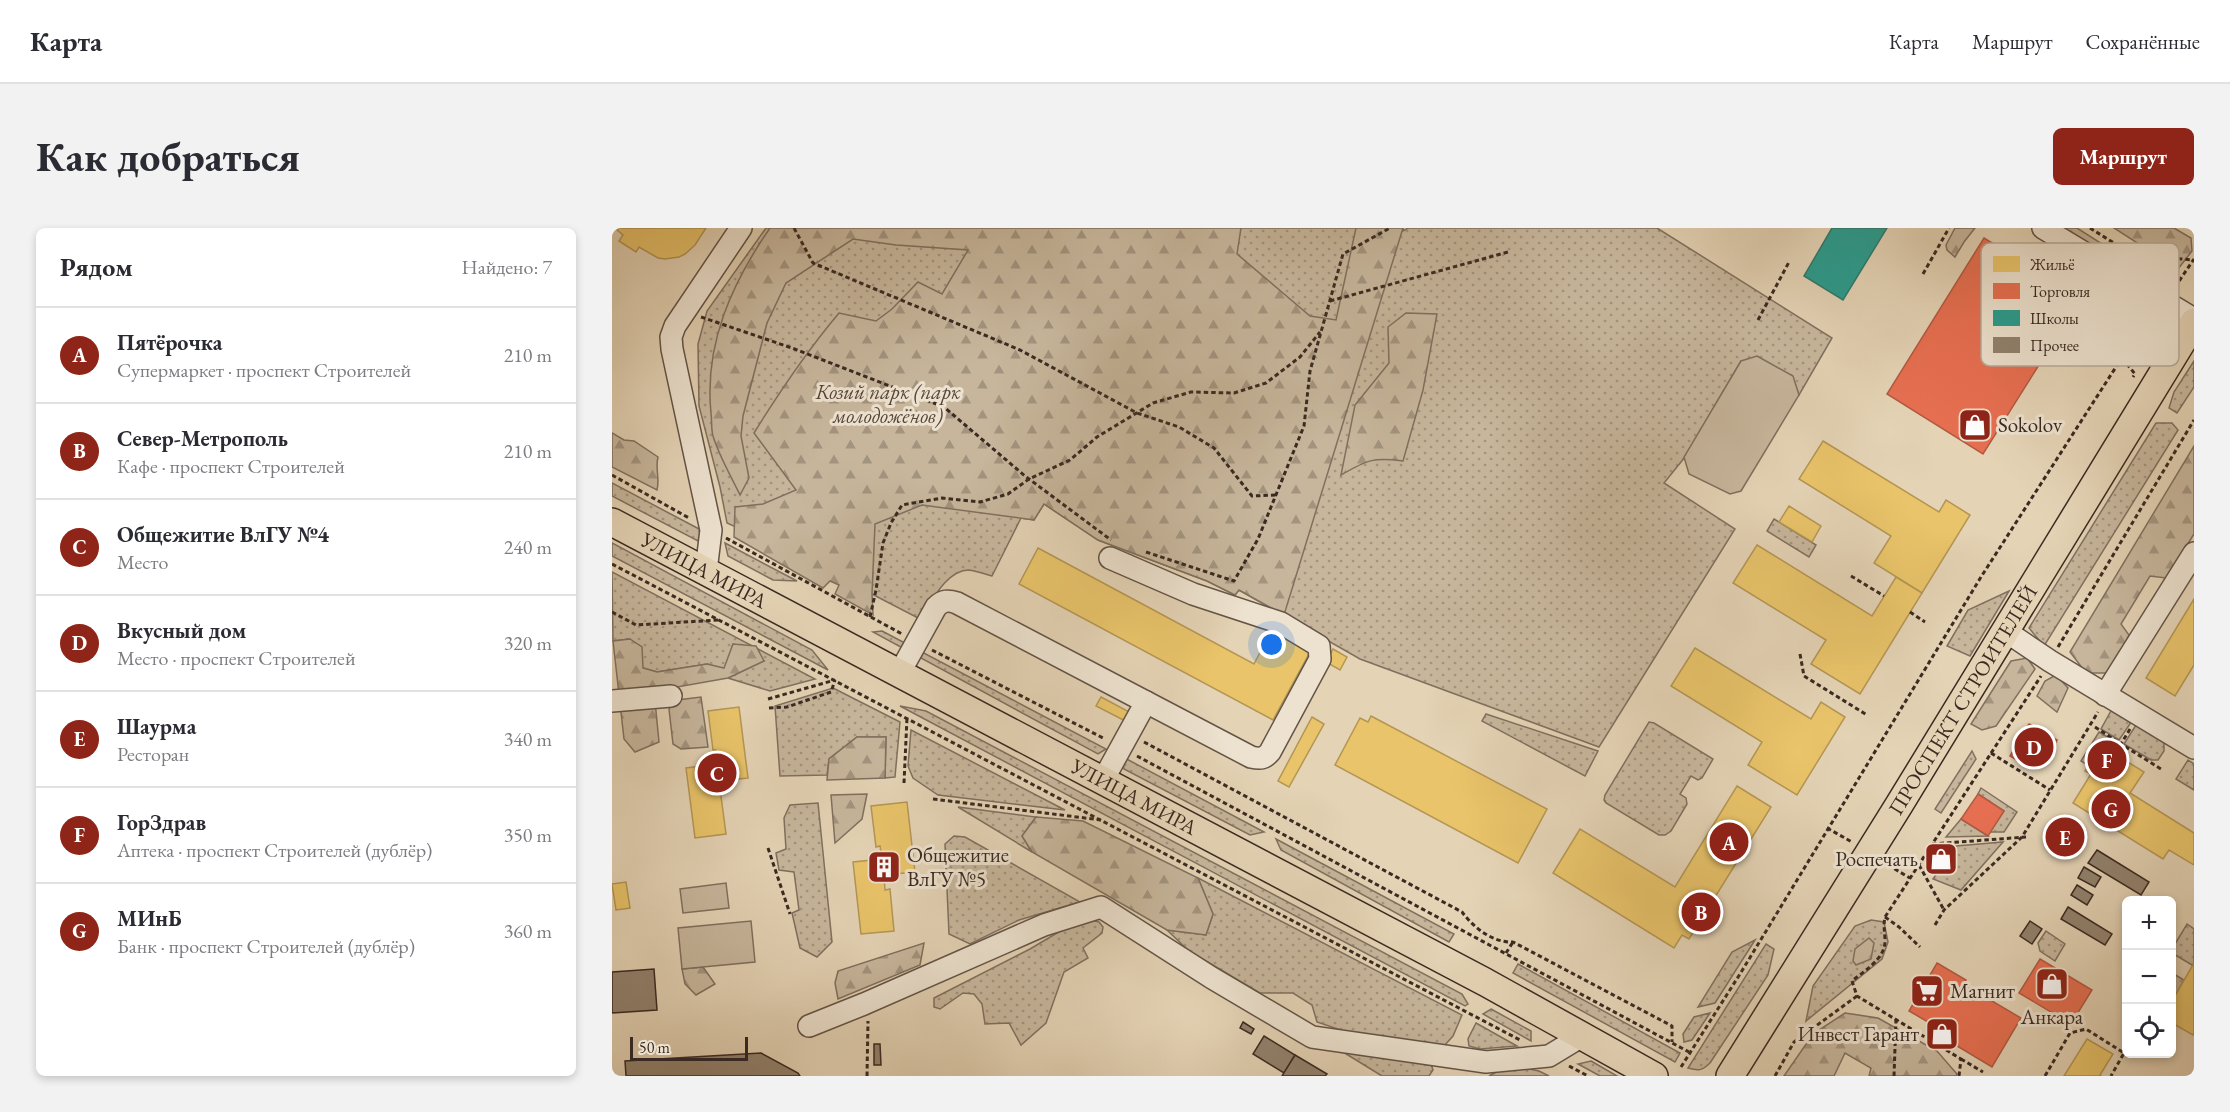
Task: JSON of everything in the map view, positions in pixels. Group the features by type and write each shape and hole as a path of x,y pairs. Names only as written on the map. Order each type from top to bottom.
{"main road":[{"name":"ПРОСПЕКТ СТРОИТЕЛЕЙ","path":"2179,344 2194,320"},
{"name":"ПРОСПЕКТ СТРОИТЕЛЕЙ","path":"1730,1076 1899,805 2166,366"},
{"name":"УЛИЦА МИРА","path":"612,522 1485,982 1654,1076"}],"street":[{"path":"706,572 711,530 672,349 672,337 675,326 741,228"},
{"path":"2043,228 2068,243"},
{"path":"2179,311 2194,320"},
{"path":"899,674 936,607 949,600 1251,757 1265,758 1320,659 1319,646 1281,623 1193,594 1114,550"},
{"path":"2106,696 2194,552"},
{"path":"2004,630 2106,696 2194,748"},
{"path":"612,701 671,696"},
{"path":"1102,782 1146,702"},
{"path":"809,1026 1044,925 1101,907 1212,978 1312,1037 1486,1062 1549,1056 1582,1036"}],"path":[{"path":"794,228 813,263 1020,350 1137,413 1179,427 1214,448 1252,496 1276,495"},
{"path":"1140,550 1234,581 1257,539 1304,426 1310,371 1343,254 1390,228"},
{"path":"1923,274 1949,228"},
{"path":"2090,228 2114,243"},
{"path":"1330,301 1508,252"},
{"path":"2179,259 2194,260 2179,284"},
{"path":"1758,320 1789,262"},
{"path":"685,312 792,348 944,407 1029,479 1108,539 1114,550"},
{"path":"870,617 883,543 902,505 942,498 980,502 1008,494 1029,479 1070,460 1097,437 1153,403 1191,392 1234,393 1266,383 1300,357 1322,330"},
{"path":"1681,1067 1981,577 2117,366"},
{"path":"2128,366 2135,374"},
{"path":"612,475 917,642 1125,741 1462,912 1472,926 1492,937 1502,942 1513,942 1672,1026 1672,1042"},
{"path":"612,564 1588,1076"},
{"path":"1851,576 1884,596"},
{"path":"612,612 636,625 720,620"},
{"path":"1910,612 1925,622"},
{"path":"1800,654 1804,676 1868,715"},
{"path":"768,699 835,680"},
{"path":"768,708 787,706 831,692 835,680"},
{"path":"1935,925 1944,910 2024,837 2106,696"},
{"path":"2121,744 2139,715"},
{"path":"904,783 907,718"},
{"path":"2095,726 2161,769"},
{"path":"1125,741 1506,954 1689,1052"},
{"path":"1991,753 2050,790"},
{"path":"933,799 1103,821"},
{"path":"1827,828 1855,844"},
{"path":"1932,844 2024,837"},
{"path":"768,848 790,914"},
{"path":"1888,865 1910,878"},
{"path":"1918,865 1944,910"},
{"path":"1920,947 1885,917 1883,927 1885,943 1881,956 1852,981 1857,996 1983,1072"},
{"path":"1506,954 1513,942"},
{"path":"1775,1076 1794,1042 1857,996"},
{"path":"867,1076 868,1002"},
{"path":"1894,1076 1896,1019"},
{"path":"2045,1076 2070,1033 2086,1029 2124,1053 2111,1076"},
{"path":"1959,1076 1961,1059"}],"green space":[{"path":"766,228 1403,228 1403,231 1408,228 1657,228 1832,338 1799,395 1792,376 1741,361 1685,457 1664,483 1735,529 1599,747 1360,659 1239,590 1235,595 1207,581 1098,540 1044,504 1034,520 1021,518 992,576 969,570 953,575 940,588 920,619 787,550 727,523 699,406 698,344 707,311"},
{"name":"Козий парк (парк молодожёнов)","path":"770,228 1241,228 1237,254 1310,316 1336,320 1356,228 1403,228 1284,615 1239,590 1235,595 1207,581 1098,540 1044,504 1034,520 922,505 875,524 873,615 835,594 839,585 830,581 823,588 734,537 735,507 763,504 796,490 754,433 827,327 839,313 876,321 892,309 918,282 942,294 968,250 896,245 853,239 786,283 767,323 743,416 741,436 749,478 740,495 712,433 710,387 712,363 724,315 733,293 744,270"},
{"path":"1955,228 1975,228 1955,257 1947,250 1946,245"},
{"path":"2054,228 2077,228 2101,243 2078,243"},
{"path":"2114,228 2174,228 2191,238 2192,251 2179,268 2179,243 2137,243"},
{"path":"1406,313 1437,314 1423,390 1403,461 1384,459 1370,461 1341,475 1355,405 1389,363 1388,327"},
{"path":"1757,356 1793,376 1799,395 1741,491 1730,494 1689,474 1684,457 1741,361"},
{"path":"2194,361 2194,387 2177,413 2169,408 2174,392"},
{"path":"2156,423 2172,423 2178,430 2044,646 2029,628"},
{"path":"612,433 624,440 634,441 658,457 657,490 612,467"},
{"path":"2194,446 2194,534 2166,578 2150,576 2121,624 2129,635 2109,673 2086,673 2070,652"},
{"path":"612,483 701,530 698,541 612,496"},
{"path":"1774,519 1816,545 1809,557 1767,531"},
{"path":"612,543 812,650 828,670 612,556"},
{"path":"725,543 797,581 773,580 728,556"},
{"path":"612,572 815,679 770,691 728,678 764,661 733,644 725,669 707,664 657,672 643,668 630,639 613,641"},
{"path":"2009,591 1970,656 1947,646 1968,610"},
{"path":"882,631 1106,749 1098,754 873,632"},
{"path":"630,639 642,647 643,668 657,672 707,664 724,668 733,644 756,646 764,661 728,678 654,691 659,742 635,752 624,739 613,641"},
{"path":"2027,658 2035,669 1996,726 1982,730 1971,724 2011,661"},
{"path":"2056,675 2068,688 2057,712 2037,696 2045,681"},
{"path":"833,688 900,722 895,777 885,778 886,737 857,737 829,759 827,775 780,776 775,706"},
{"path":"701,697 708,747 681,749 673,744 669,709 677,700"},
{"path":"900,706 926,711 1462,994 1468,1004 1465,1006"},
{"path":"2112,709 2132,721 2119,740 2101,729"},
{"path":"1486,714 1598,751 1585,776 1482,721"},
{"path":"1649,722 1713,759 1702,778 1698,780 1691,776 1680,794 1686,798 1687,804 1671,831 1665,835 1659,835 1604,800"},
{"path":"2136,725 2164,742 2164,751 2158,760 2151,760 2124,744"},
{"path":"911,730 1065,810 938,795 913,778 908,766"},
{"path":"2099,732 2111,739 2097,760 2091,756 2086,764 2081,761"},
{"path":"857,737 886,737 885,778 827,780 829,759"},
{"path":"1972,751 1976,759 1941,813 1935,809"},
{"path":"1121,756 1264,832 1250,835 1124,769"},
{"path":"2188,760 2194,764 2194,790 2176,779"},
{"path":"1981,788 2017,812 2004,832 1990,832 2004,811 1978,794"},
{"path":"867,794 862,819 835,843 831,795"},
{"path":"818,803 832,942 817,957 800,948 792,913 799,910 794,872 779,870 776,853 786,849 784,818 790,805"},
{"path":"958,807 1036,817 1022,836 1032,852"},
{"path":"1036,817 1083,821 1198,878 1213,914 1206,935 1167,930 1032,852 1022,836"},
{"path":"1961,819 1988,836 1946,837"},
{"path":"954,836 965,837 1080,902 1019,920 970,944 949,934 945,844"},
{"path":"1276,839 1454,934 1449,942 1281,850"},
{"path":"2003,842 1961,890 1933,879 1956,846"},
{"path":"1198,878 1462,1015 1453,1036 1444,1046 1364,1038 1317,1022 1312,1005 1293,993 1260,993 1189,951 1167,930 1206,935 1213,914"},
{"path":"726,883 729,908 683,913 680,889"},
{"path":"1091,920 1099,922 1103,927 1102,933 1083,948 1088,958 1064,972 1046,1023 1021,1045 1009,1023 985,1024 982,1004 974,994 963,993 940,1009 934,1007 934,998 1062,930"},
{"path":"1871,920 1884,922 1888,942 1882,959 1806,1021 1813,986 1855,926"},
{"path":"751,921 755,962 682,969 678,928"},
{"path":"2187,924 2194,929 2194,963 2192,965 2176,955 2176,942"},
{"path":"2046,931 2065,944 2055,961 2040,951 2038,943"},
{"path":"1869,938 1874,943 1871,959 1856,965 1853,961 1855,949"},
{"path":"1755,940 1715,1003 1698,1007 1732,952"},
{"path":"924,943 920,965 838,999 835,983 838,971"},
{"path":"1766,944 1774,949 1768,975 1710,1063 1700,1070 1688,1068"},
{"path":"1518,964 1680,1053 1675,1062 1513,973"},
{"path":"703,967 715,984 696,995 685,984 682,969"},
{"path":"2176,975 2184,980 2176,994"},
{"path":"1491,1009 1531,1031 1531,1041 1483,1014"},
{"path":"1710,1013 1692,1040 1684,1042 1683,1034 1694,1017"},
{"path":"1845,1013 1878,1018 1937,1051 1957,1074 1956,1076 1869,1076 1871,1068 1845,1053 1834,1076 1784,1076 1813,1034"},
{"path":"1476,1023 1517,1046 1480,1049 1469,1046 1468,1039"},
{"path":"1343,1052 1431,1064 1433,1070 1429,1076 1382,1076"},
{"path":"1591,1061 1617,1076 1600,1076 1578,1064"},
{"path":"1519,1067 1539,1071 1549,1076 1489,1076 1504,1068"}],"building: Жильё":[{"path":"619,228 706,228 695,245 685,254 665,259 658,258 639,247 636,252 619,241 623,235 617,230"},
{"path":"1823,441 1939,512 1946,500 1970,515 1922,593 1874,563 1891,536 1799,479"},
{"path":"1789,506 1821,526 1812,542 1779,522"},
{"path":"1757,545 1872,616 1896,577 1922,593 1860,694 1811,664 1826,640 1733,583"},
{"path":"1038,548 1254,664 1272,629 1311,650 1273,720 1019,584"},
{"path":"2194,599 2194,665 2175,696 2146,678"},
{"path":"1695,648 1811,719 1821,702 1845,717 1797,795 1748,765 1762,742 1671,686"},
{"path":"1333,649 1347,657 1340,670 1326,662"},
{"path":"1101,697 1135,715 1131,724 1096,706"},
{"path":"739,707 748,778 719,781 726,834 695,838 686,768 718,764 716,750 713,750 708,711"},
{"path":"1371,716 1547,809 1518,863 1335,765 1360,718 1368,722"},
{"path":"1312,717 1324,724 1289,787 1278,781"},
{"path":"2107,749 2144,772 2130,793 2194,833 2194,865 2169,850 2163,859 2073,803 2091,774 2085,771 2090,763 2096,766"},
{"path":"1737,786 1771,807 1689,939 1682,935 1674,948 1553,873 1580,829 1675,887"},
{"name":"Общежитие ВлГУ №5","path":"907,802 915,872 884,875 885,890 890,889 894,931 861,934 853,862 882,859 880,846 876,847 871,806"},
{"path":"626,882 630,908 616,910 612,884"},
{"path":"2194,963 2193,1035 2176,1025 2176,994"},
{"path":"2087,1039 2113,1054 2101,1076 2064,1076"}],"building: Торговля":[{"path":"1984,238 1992,243 1981,243 1981,366 2038,366 1983,454 1887,394"},
{"path":"2029,724 2057,740 2045,761 2030,753 2024,764 2010,756"},
{"path":"1978,794 2004,811 1988,836 1961,819"},
{"path":"2064,832 2072,837 2067,844 2059,839"},
{"name":"Роспечать","path":"1942,854 1946,857 1940,865 1936,862"},
{"path":"2040,959 2092,990 2071,1024 2019,993"},
{"path":"1937,963 1966,980 1963,984 2021,1018 1992,1067 1932,1031 1935,1026 1909,1011"}],"building: Школы":[{"path":"1832,228 1887,228 1843,300 1804,276"}],"building: Прочее":[{"path":"2097,850 2149,882 2141,895 2088,863"},
{"path":"2084,867 2101,877 2095,887 2078,878"},
{"path":"2077,885 2093,895 2087,905 2071,895"},
{"path":"2068,907 2112,934 2105,945 2061,919"},
{"path":"2030,921 2042,929 2032,944 2020,936"},
{"path":"654,969 657,1010 612,1013 612,972"},
{"path":"1243,1022 1254,1029 1251,1034 1240,1028"},
{"path":"1264,1036 1295,1055 1284,1073 1253,1054"},
{"path":"874,1044 880,1044 881,1065 874,1065"},
{"path":"761,1053 800,1076 626,1076 625,1061"},
{"path":"1295,1055 1327,1074 1325,1076 1282,1076"}],"place":[{"name":"Sokolov","path":"1975,425"},
{"name":"Вкусный дом","path":"2034,747"},
{"name":"ГорЗдрав","path":"2107,760"},
{"name":"Общежитие ВлГУ №4","path":"717,773"},
{"name":"МИнБ","path":"2111,809"},
{"name":"Шаурма","path":"2065,837"},
{"name":"Пятёрочка","path":"1729,842"},
{"name":"Роспечать","path":"1941,859"},
{"name":"Общежитие ВлГУ №5","path":"884,867"},
{"name":"Север-Метрополь","path":"1701,912"},
{"name":"Анкара","path":"2052,984"},
{"name":"Магнит","path":"1927,991"},
{"name":"Инвест Гарант","path":"1942,1034"}]}
